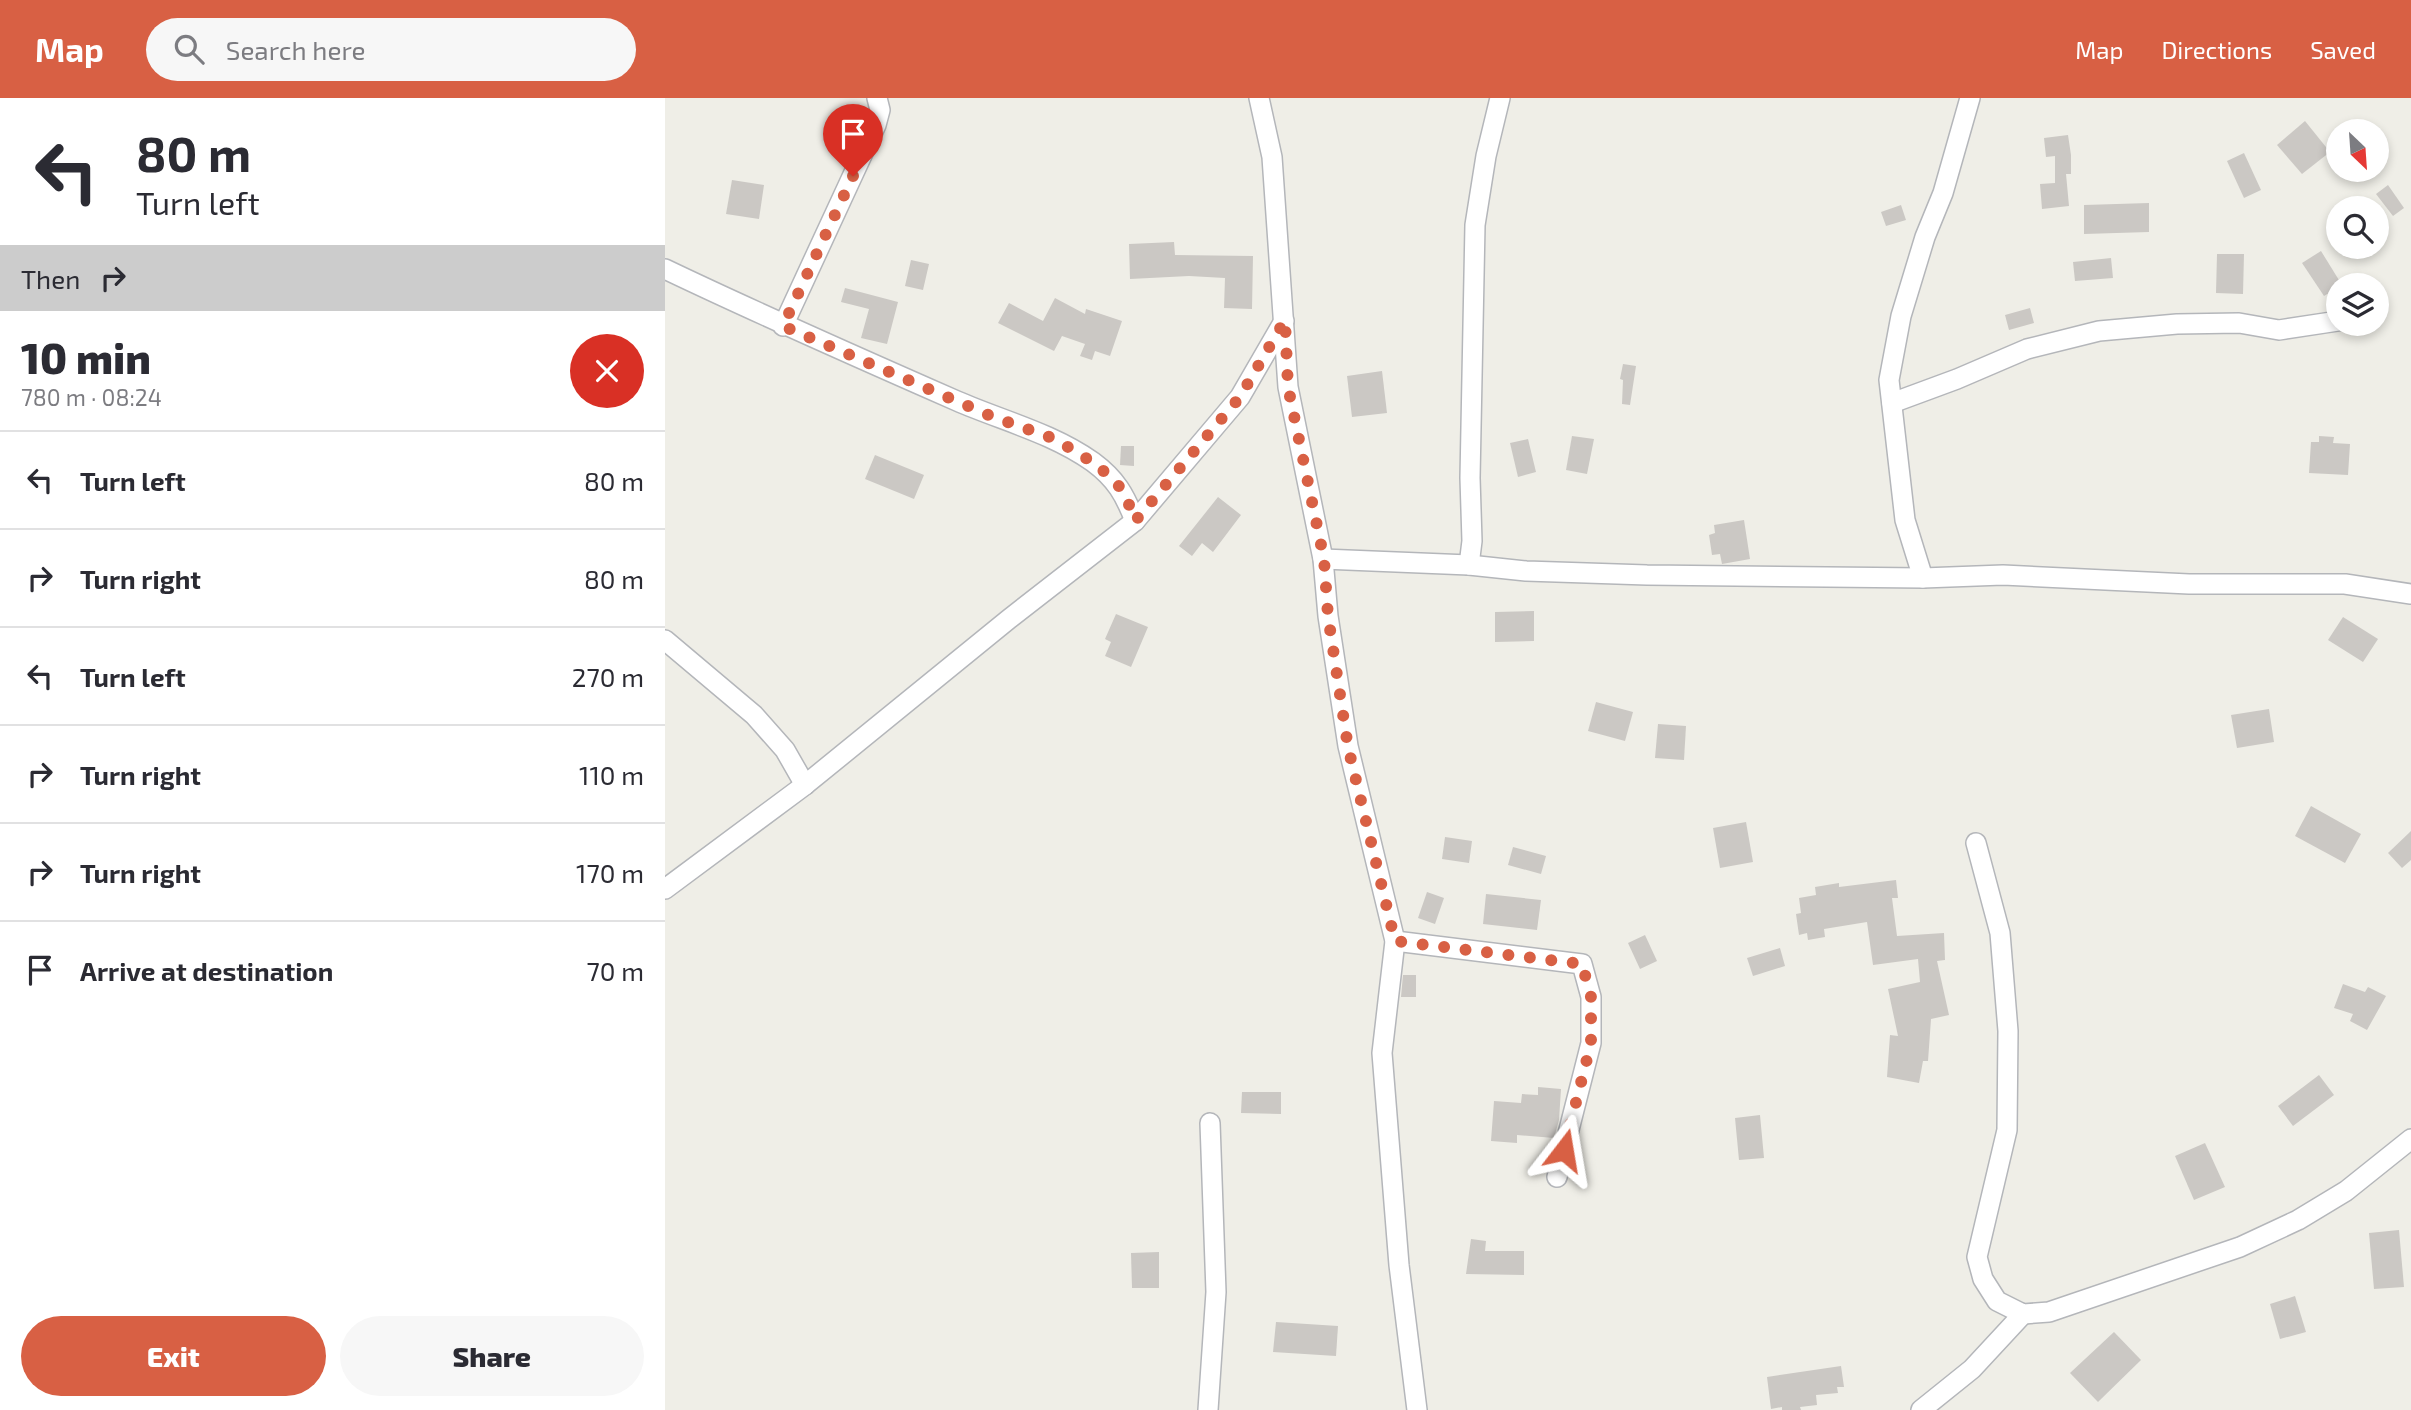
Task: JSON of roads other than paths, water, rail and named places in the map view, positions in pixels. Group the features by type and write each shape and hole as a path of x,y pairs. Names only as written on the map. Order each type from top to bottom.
{"street":[{"path":"783,326 876,125 880,110 877,98"},
{"path":"1259,98 1272,157 1288,387 1324,559 1328,616 1348,747 1395,941 1382,1053 1399,1265 1417,1410"},
{"path":"1469,565 1472,541 1475,225 1486,156 1500,98"},
{"path":"1923,578 1905,520 1889,380 1901,316 1925,237 1943,193 1970,98"},
{"path":"665,269 783,326 991,416 1055,439 1094,463 1114,480 1125,494 1135,521"},
{"path":"665,889 805,785 1009,619 1135,521 1240,397 1285,320"},
{"path":"1892,403 2027,349 2099,331 2202,323 2239,323 2279,330 2326,323"},
{"path":"1324,559 1647,575 1923,578 2003,575 2189,584 2345,584 2411,594"},
{"path":"665,640 763,725 785,750 805,785"},
{"path":"1976,844 2000,933 2008,1031 2007,1130 1977,1257 1983,1279 1997,1301 2023,1314 2049,1312 2251,1242 2298,1220 2346,1191 2411,1139"},
{"path":"1395,941 1582,964 1591,997 1591,1043 1557,1177"},
{"path":"1208,1410 1216,1292 1210,1124"},
{"path":"1921,1410 1972,1369 2023,1314"}]}
